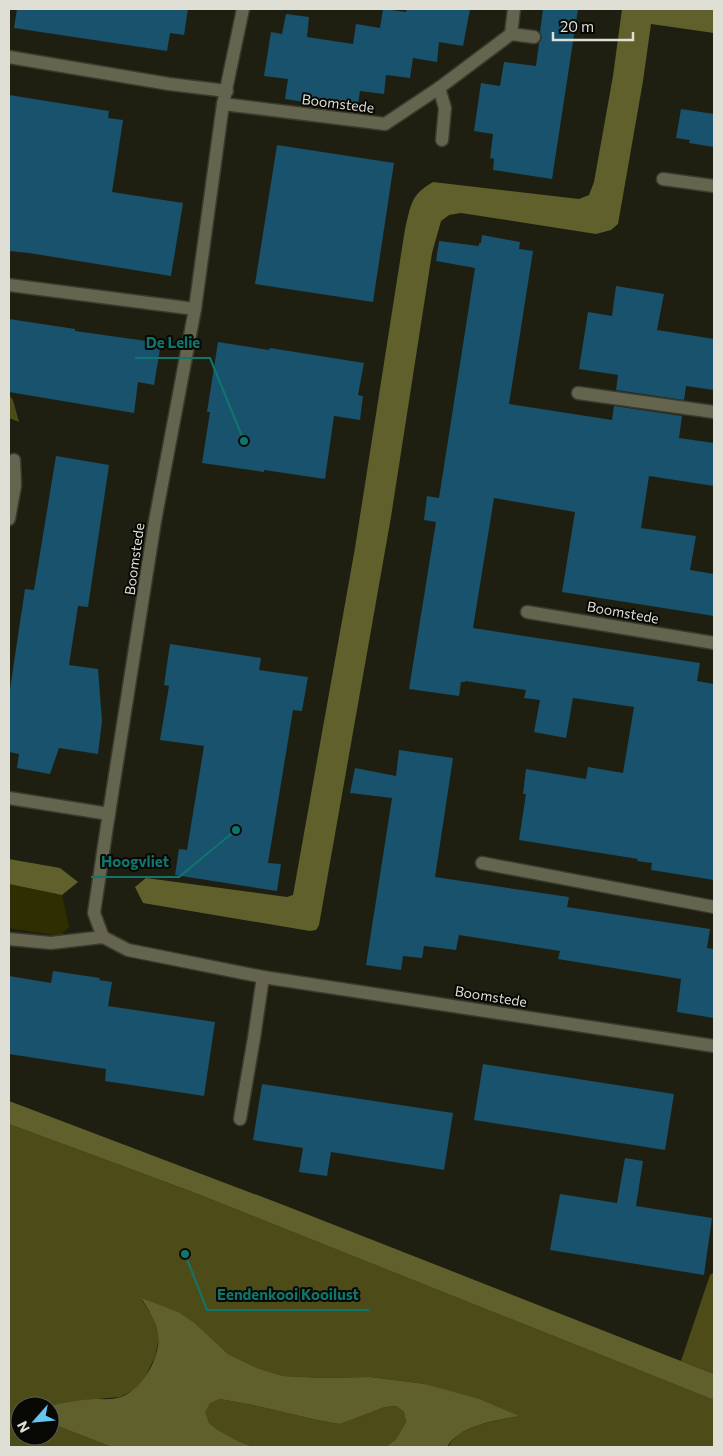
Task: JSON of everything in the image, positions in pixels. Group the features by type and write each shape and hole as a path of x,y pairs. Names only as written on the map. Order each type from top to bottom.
{"street":[{"name":"Boomstede","path":"243,9 223,104 194,308 155,522 94,913 103,937 128,950 263,977 714,1046"},
{"path":"514,9 511,34 534,37"},
{"name":"Boomstede","path":"223,104 385,124 439,88 511,34"},
{"path":"9,57 169,84 227,91"},
{"path":"439,88 445,108 442,140"},
{"path":"663,179 714,186"},
{"path":"9,285 194,308"},
{"path":"578,392 714,412"},
{"path":"9,519 15,486 14,460"},
{"name":"Boomstede","path":"527,612 714,643"},
{"path":"9,798 109,814"},
{"path":"482,863 714,907"},
{"path":"9,939 51,943 103,937"},
{"path":"240,1119 263,977"}],"shaded area":[{"path":"622,9 714,9 714,33 651,24 618,224 611,230 596,234 461,213 449,215 441,221 432,253 391,517 319,925 316,930 310,931 143,903 135,887 146,878 287,897 293,895 355,548 410,207 420,192 433,182 579,199 589,195 594,182 613,76"},
{"path":"9,395 13,400 19,422 9,418"},
{"path":"9,859 60,868 78,882 62,895 9,884"},
{"path":"9,884 62,895 69,927 60,936 9,928"},
{"path":"9,1101 286,1206 714,1374 714,1400 190,1191 9,1124"},
{"path":"9,1124 190,1191 714,1400 714,1447 448,1447 461,1433 469,1429 489,1422 518,1416 425,1384 369,1377 324,1378 283,1376 257,1368 228,1354 196,1324 141,1299 153,1317 159,1337 155,1357 144,1379 136,1389 120,1397 60,1404 60,1396 10,1396 10,1446 60,1446 60,1427 112,1447 9,1447"},
{"path":"714,1272 714,1374 681,1361 710,1275"},
{"path":"141,1298 178,1312 196,1324 228,1354 257,1368 283,1376 324,1378 369,1377 425,1384 479,1399 519,1416 470,1428 453,1439 447,1447 386,1447 396,1439 406,1422 404,1412 396,1406 385,1407 340,1424 220,1399 210,1403 205,1412 209,1423 238,1441 254,1447 112,1447 60,1427 60,1404 83,1400 118,1398 129,1393 143,1380 153,1362 158,1344 157,1330"},
{"path":"220,1399 340,1424 385,1407 396,1406 404,1412 406,1422 396,1439 386,1447 254,1447 238,1441 209,1423 204,1412 210,1402"}],"building":[{"path":"17,9 188,9 184,35 170,33 167,51 14,28"},
{"path":"383,9 406,12 407,9 470,9 463,46 439,42 437,62 413,58 410,78 386,75 384,94 360,91 357,110 285,99 288,79 264,76 271,32 282,34 286,14 309,17 307,37 353,44 356,24 380,28"},
{"path":"543,9 578,9 552,179 493,170 494,159 490,158 493,134 474,131 481,83 500,86 504,62 536,66 539,43 542,38 540,32"},
{"path":"9,95 109,111 108,118 123,120 112,192 183,203 171,276 9,251"},
{"path":"681,109 714,114 714,147 689,143 690,140 676,138"},
{"path":"277,145 394,163 373,302 255,284"},
{"path":"482,235 520,242 519,249 533,251 509,404 612,420 614,406 682,416 679,438 714,443 714,486 649,476 641,528 696,536 690,570 714,574 714,616 562,592 575,512 494,498 473,628 700,663 697,681 714,684 714,880 651,870 652,863 637,861 638,859 519,840 526,794 523,794 526,769 586,779 588,767 623,773 634,707 573,698 566,738 534,732 540,700 524,698 526,690 465,681 461,682 459,696 409,689 436,522 424,520 427,496 439,498 475,268 436,261 439,241 479,246"},
{"path":"616,286 664,294 657,330 714,339 714,390 686,386 684,400 616,390 618,375 579,369 588,312 612,316"},
{"path":"9,319 75,329 75,331 161,343 154,385 138,382 134,413 9,392"},
{"path":"218,342 364,363 358,395 363,396 360,420 334,416 325,479 202,463 210,412 207,412"},
{"path":"56,456 109,465 88,607 78,606 69,665 98,669 102,721 98,754 59,748 50,774 17,768 19,754 9,752 9,696 25,589 34,590"},
{"path":"170,644 261,658 259,670 308,677 302,711 293,710 268,863 281,864 277,891 175,875 179,849 187,850 204,746 160,740 169,686 164,685"},
{"path":"399,750 453,758 435,877 569,897 567,907 710,929 707,948 714,949 714,1018 677,1012 681,979 558,959 560,951 459,935 456,950 424,946 422,958 403,956 401,970 366,965 392,798 350,793 355,768 396,776"},
{"path":"53,971 100,978 99,980 112,982 108,1006 215,1022 204,1096 105,1081 106,1069 9,1054 9,976 51,983"},
{"path":"483,1064 674,1094 665,1150 474,1120"},
{"path":"262,1084 453,1113 444,1170 331,1152 327,1176 299,1172 303,1148 253,1140"},
{"path":"625,1158 643,1161 636,1206 712,1218 704,1275 550,1250 560,1194 617,1203"}],"place":[{"name":"De Lelie","path":"244,441"},
{"name":"Hoogvliet","path":"236,830"},
{"name":"Eendenkooi Kooilust","path":"185,1254"}]}
